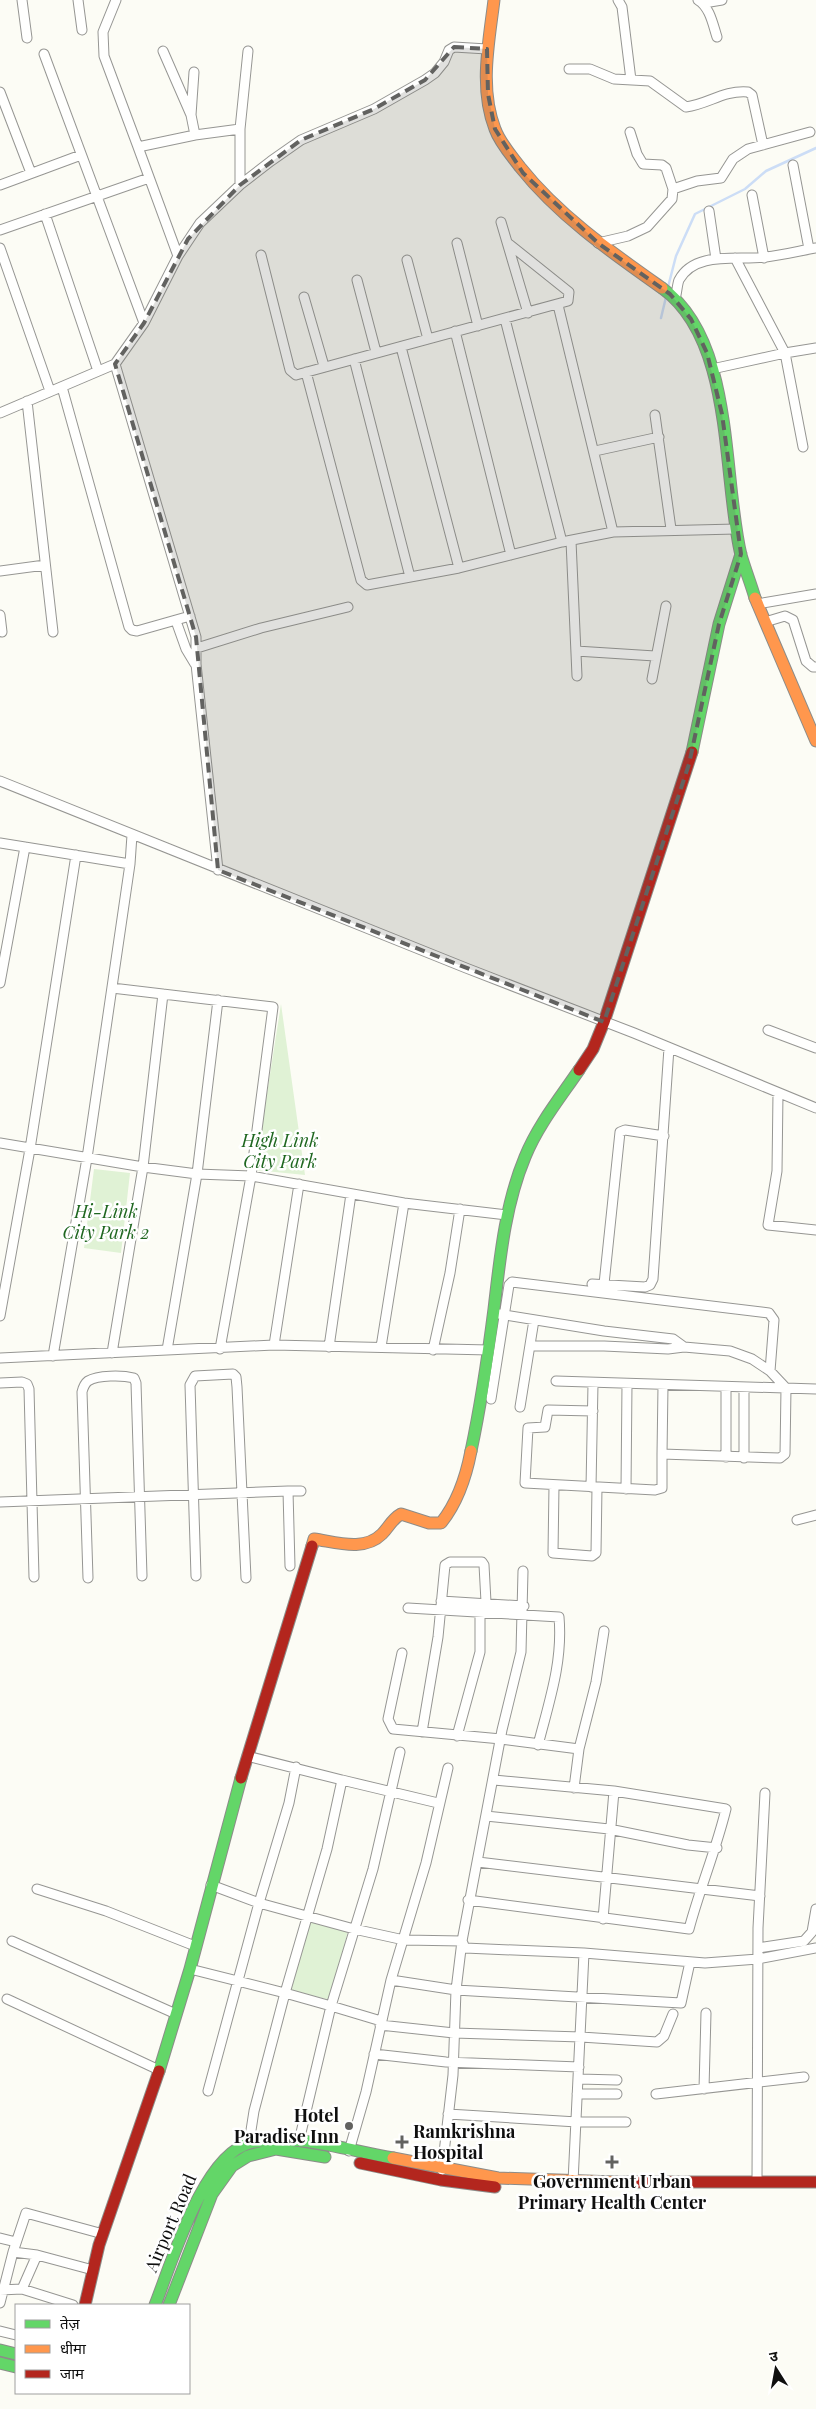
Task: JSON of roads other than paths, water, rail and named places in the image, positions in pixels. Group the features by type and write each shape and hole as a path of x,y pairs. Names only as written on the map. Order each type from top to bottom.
{"street":[{"path":"22,0 27,38"},
{"path":"78,0 82,30"},
{"path":"116,0 103,32 104,56 178,256"},
{"path":"494,0 487,49 486,72 491,114 495,129 505,148 536,188 598,243 659,284 673,296 700,334 712,368 722,414 736,529 741,554 757,604 816,741"},
{"path":"618,0 622,7 632,80"},
{"path":"717,37 701,2 722,0"},
{"path":"1,410 28,401 115,364 144,323 178,256 200,223 240,185 301,140 374,109 425,80 435,73 449,50 454,47 487,49"},
{"path":"164,51 191,115"},
{"path":"240,185 240,129 248,51"},
{"path":"44,54 144,323"},
{"path":"569,69 590,70 614,79 654,83 676,102 686,107 723,94 748,92 752,95 763,145"},
{"path":"194,72 191,115 194,135"},
{"path":"0,92 31,173"},
{"path":"138,148 194,135 240,129"},
{"path":"598,243 628,236 647,227 672,199 673,190 664,166 648,166 640,160 630,132"},
{"path":"673,190 697,182 721,178 733,159 748,149 810,132"},
{"path":"0,185 81,155"},
{"path":"673,296 679,281 687,269 699,262 716,259 764,258 812,248 793,165"},
{"path":"0,230 149,178"},
{"path":"752,195 764,258"},
{"path":"709,211 716,259"},
{"path":"45,214 98,371"},
{"path":"501,222 528,313"},
{"path":"456,243 478,326"},
{"path":"261,255 290,370 296,375 568,301 569,292 509,244"},
{"path":"0,248 50,392"},
{"path":"735,258 785,353 803,447"},
{"path":"408,260 428,339"},
{"path":"357,280 376,352"},
{"path":"304,297 324,366"},
{"path":"558,305 614,532"},
{"path":"505,319 566,541 578,676"},
{"path":"455,331 512,555"},
{"path":"401,347 459,568"},
{"path":"712,368 816,348"},
{"path":"354,359 410,577"},
{"path":"115,364 196,637 196,664 218,870"},
{"path":"306,372 361,580 367,585 459,568 566,541 614,532 736,529"},
{"path":"62,387 129,627 137,631 190,616"},
{"path":"28,401 53,632"},
{"path":"655,415 671,530"},
{"path":"595,451 659,437"},
{"path":"84,2304 103,2234 159,2070 190,1969 247,1756 314,1539 358,1546 374,1540 401,1514 436,1524 446,1520 456,1499 471,1446 489,1350 507,1215 520,1171 531,1143 548,1114 592,1051 604,1022 689,764 719,624 741,554"},
{"path":"0,571 45,565"},
{"path":"757,604 816,594"},
{"path":"652,680 655,656 666,606"},
{"path":"197,648 261,628 348,607"},
{"path":"0,615 2,632"},
{"path":"765,622 790,617 793,620 806,661 812,667 816,667"},
{"path":"176,621 186,649 196,664"},
{"path":"576,651 655,656"},
{"path":"0,781 218,870 604,1022 816,1108"},
{"path":"54,1356 87,1158 130,864 132,835"},
{"path":"0,843 130,864"},
{"path":"0,984 25,847"},
{"path":"0,1316 30,1149 76,855"},
{"path":"112,988 273,1007 250,1176 220,1348"},
{"path":"112,1353 143,1167 164,994"},
{"path":"166,1350 197,1174 218,1000"},
{"path":"768,1030 816,1048"},
{"path":"592,1284 646,1287 650,1285 664,1136 669,1048"},
{"path":"778,1093 777,1171 768,1225 816,1230"},
{"path":"604,1284 620,1132 625,1130 664,1136"},
{"path":"0,1143 143,1167 197,1174 250,1176 351,1194 507,1215"},
{"path":"274,1345 299,1184"},
{"path":"329,1347 351,1194"},
{"path":"381,1347 404,1202"},
{"path":"433,1350 450,1273 460,1209"},
{"path":"491,1399 509,1285 512,1282 767,1312 772,1314 774,1320 770,1371"},
{"path":"493,1314 604,1332 673,1339 684,1347"},
{"path":"520,1407 534,1320"},
{"path":"604,1332 604,1346"},
{"path":"0,1358 274,1345 489,1350"},
{"path":"531,1346 604,1346 668,1349 684,1347 737,1353 752,1359 770,1371 786,1388 783,1457 744,1458 662,1454"},
{"path":"196,1576 191,1380 195,1376 233,1374 237,1381 246,1578"},
{"path":"88,1578 82,1392 84,1385 88,1381 110,1377 134,1378 136,1383 142,1576"},
{"path":"556,1381 593,1384 816,1389"},
{"path":"0,1383 22,1382 27,1384 29,1390 34,1577"},
{"path":"554,1486 553,1553 592,1556 596,1553 593,1384"},
{"path":"626,1489 627,1384"},
{"path":"593,1411 548,1410 545,1427 527,1428 525,1483 660,1490 663,1386"},
{"path":"726,1388 726,1457"},
{"path":"744,1388 744,1458"},
{"path":"0,1502 195,1496 301,1490"},
{"path":"288,1491 290,1566"},
{"path":"797,1520 816,1515"},
{"path":"422,1732 441,1611 443,1567 450,1562 482,1562 484,1565 486,1602"},
{"path":"441,2174 453,2063 456,1990 462,1941 468,1900 478,1862 501,1739 521,1652 524,1610 523,1571"},
{"path":"441,1601 486,1602 559,1617 561,1642 558,1665 538,1745"},
{"path":"408,1608 480,1612 524,1610"},
{"path":"457,1736 480,1652 480,1612"},
{"path":"574,1788 579,1749 596,1682 604,1631"},
{"path":"402,1652 388,1724 393,1729 501,1739 579,1749"},
{"path":"299,2141 332,2006 377,1852 400,1752"},
{"path":"247,1756 438,1804"},
{"path":"208,2091 288,1804 296,1767"},
{"path":"349,2151 391,1980 426,1863 438,1804 448,1768"},
{"path":"249,2143 254,2111 308,1916 342,1780"},
{"path":"468,1900 690,1929 700,1889 716,1848 726,1809 614,1791 494,1780"},
{"path":"603,1919 609,1829 614,1791"},
{"path":"757,2182 759,2082 758,1948 765,1793"},
{"path":"486,1816 609,1829 716,1848"},
{"path":"478,1862 760,1896"},
{"path":"211,1886 259,1903 354,1929 404,1940 462,1941"},
{"path":"37,1889 106,1911 195,1946"},
{"path":"758,1948 804,1941 812,1932 816,1909"},
{"path":"12,1941 176,2014"},
{"path":"462,1941 465,1948 584,1953 705,1963 758,1959 816,1948"},
{"path":"573,2182 584,1953"},
{"path":"391,1980 456,1990 682,2003 690,1962"},
{"path":"190,1969 332,2006 380,2023 454,2033 580,2037 657,2042 664,2036 673,2014"},
{"path":"8,1999 159,2070"},
{"path":"704,2089 706,2013"},
{"path":"374,2054 453,2063 579,2067"},
{"path":"656,2094 804,2078"},
{"path":"579,2080 617,2080"},
{"path":"577,2094 616,2094"},
{"path":"448,2114 577,2122 626,2122"},
{"name":"Airport Road","path":"155,2304 209,2176 227,2154 249,2143 277,2140 299,2141 349,2151 487,2186 563,2192 816,2192"},
{"name":"Airport Road","path":"169,2304 212,2194 232,2166 248,2156 276,2149 441,2174 498,2178 573,2182 816,2182"},
{"path":"0,2303 1,2291 26,2213 103,2234"},
{"path":"0,2238 16,2242"},
{"path":"13,2252 37,2255 93,2270"},
{"path":"22,2289 37,2255"},
{"path":"1,2291 22,2289 70,2304"},
{"path":"0,2331 15,2335"},
{"path":"0,2350 15,2354"},
{"path":"0,2363 15,2367"}],"waterway":[{"path":"668,287 676,256 695,214 745,189 766,171 816,148"},
{"path":"661,318 666,297"}],"place":[{"name":"Hotel Paradise Inn","path":"349,2126"},
{"name":"Ramkrishna Hospital","path":"402,2142"},
{"name":"Government Urban Primary Health Center","path":"612,2162"}],"park label":[{"name":"High Link City Park","path":"280,1151"},
{"name":"Hi-Link City Park 2","path":"106,1222"}]}
